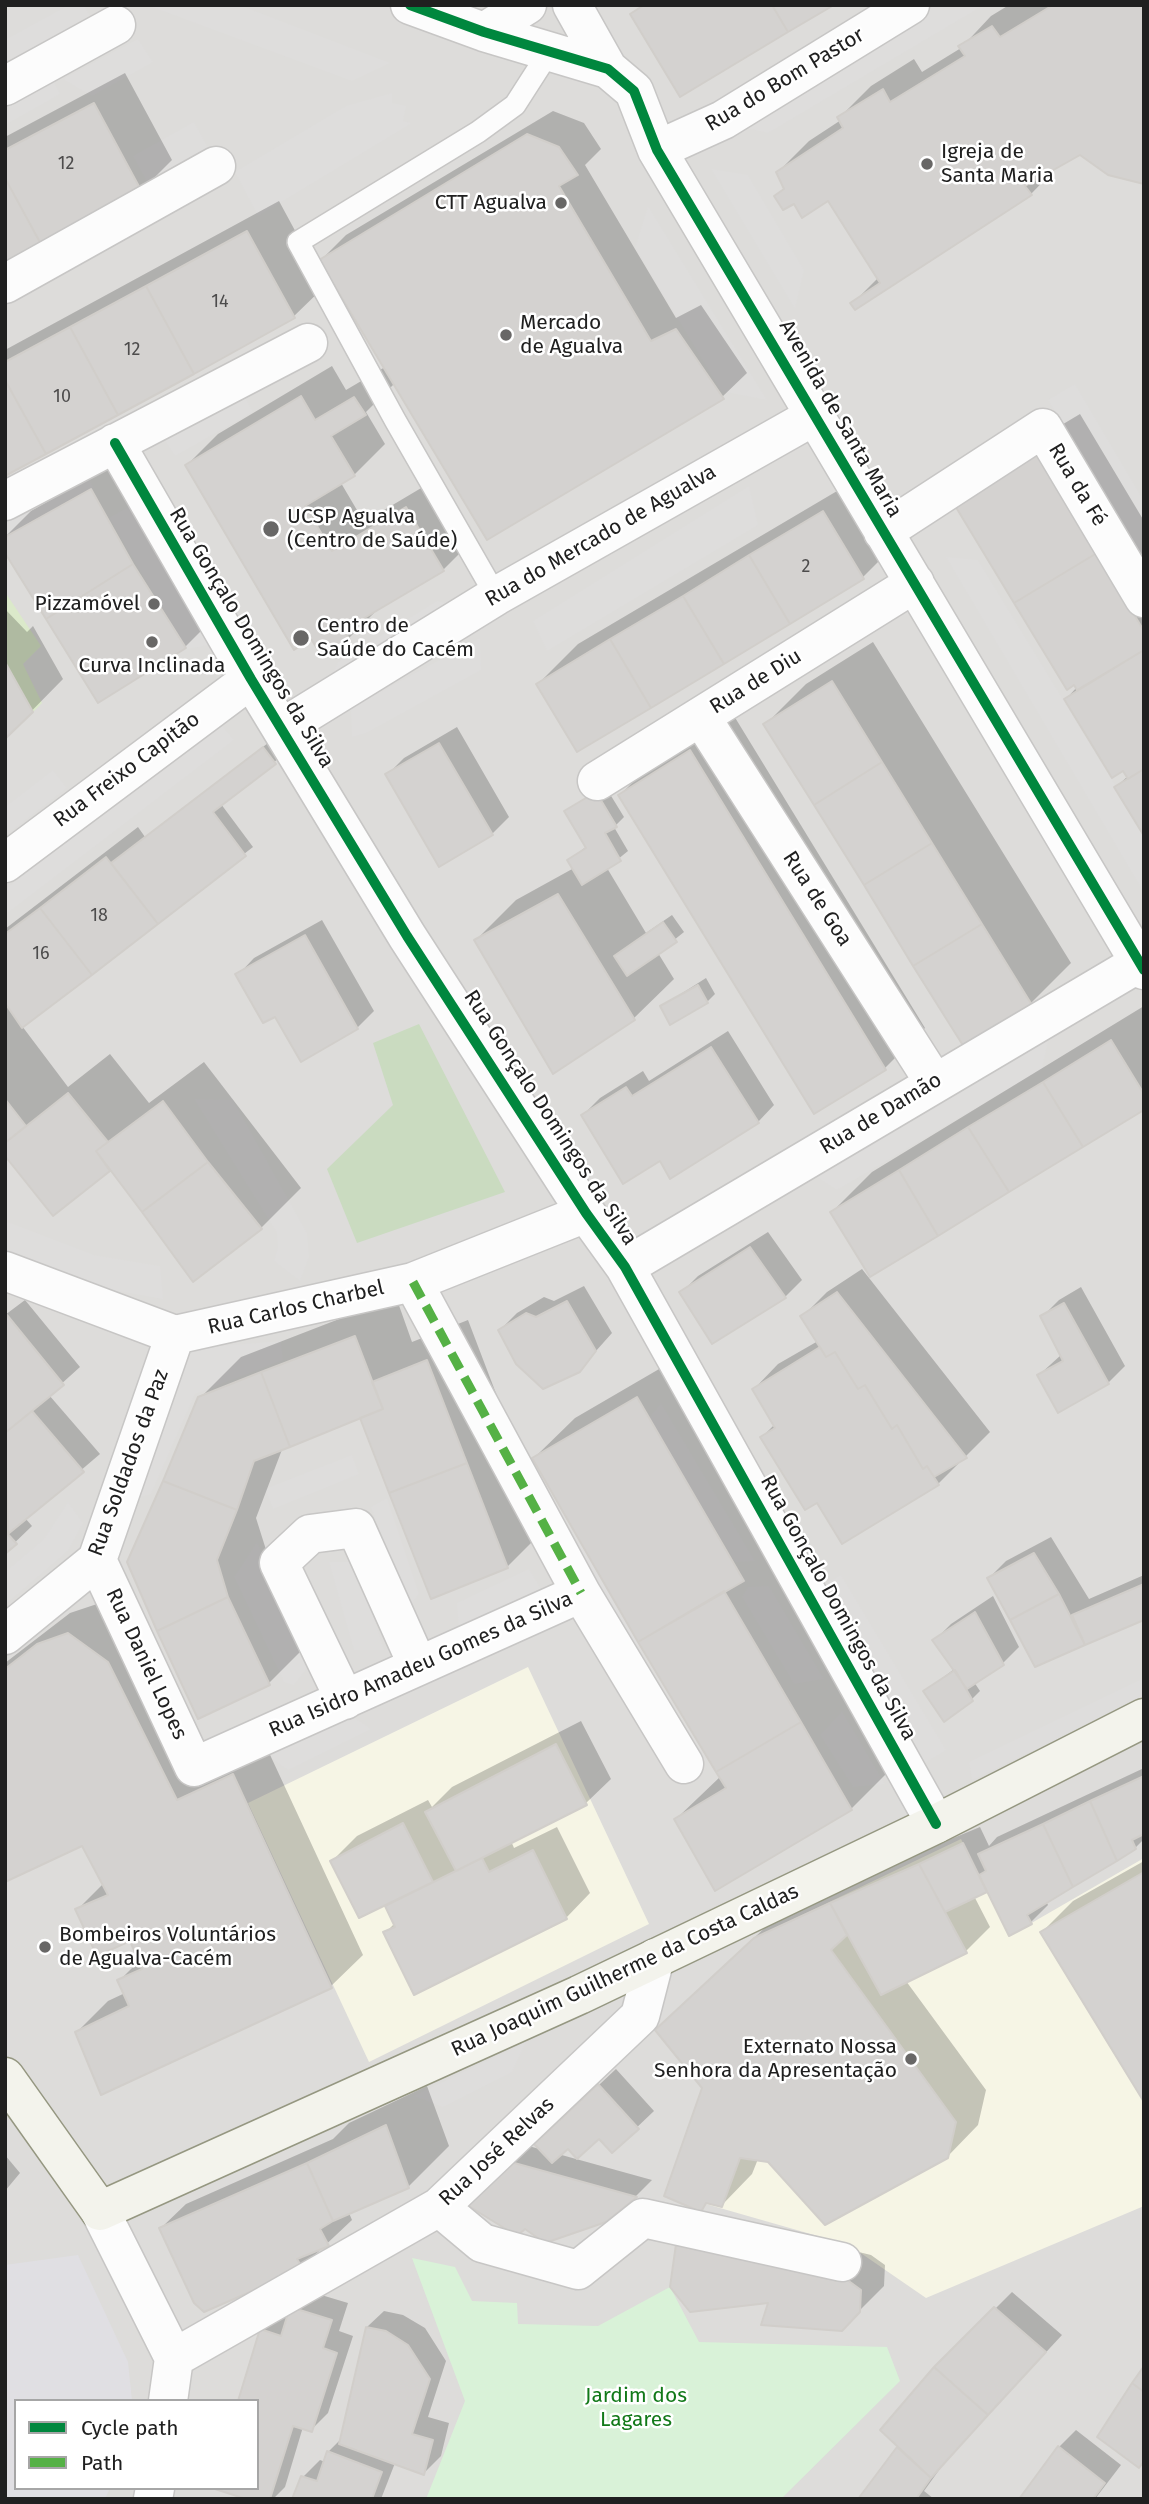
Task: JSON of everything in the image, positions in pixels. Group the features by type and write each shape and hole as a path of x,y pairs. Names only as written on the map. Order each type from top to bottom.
{"street":[{"name":"Avenida de Santa Maria","path":"410,5 484,32 608,69 634,91 657,150 1141,967"},
{"path":"484,32 527,5"},
{"path":"572,5 608,69"},
{"name":"Rua do Bom Pastor","path":"657,150 723,120 909,5"},
{"path":"5,86 116,25"},
{"path":"5,284 216,166"},
{"path":"5,501 308,343"},
{"name":"Rua do Mercado de Agualva","path":"282,728 496,596 816,415"},
{"name":"Rua da Fé","path":"883,531 1043,428 1144,598"},
{"name":"Rua Gonçalo Domingos da Silva","path":"115,443 251,679 407,936 586,1213 625,1267 936,1824"},
{"name":"Rua de Diu","path":"597,781 915,583"},
{"name":"Rua Freixo Capitão","path":"5,863 251,679"},
{"name":"Rua de Goa","path":"701,717 934,1082"},
{"name":"Rua de Damão","path":"625,1267 934,1082 1141,967"},
{"name":"Rua Carlos Charbel","path":"175,1335 413,1282 586,1213"},
{"path":"5,1271 175,1335"},
{"path":"413,1282 581,1592"},
{"name":"Rua Soldados da Paz","path":"5,1635 97,1560 175,1335"},
{"path":"345,1700 279,1563 310,1534 356,1528 418,1666"},
{"name":"Rua Daniel Lopes","path":"97,1560 194,1767"},
{"name":"Rua Isidro Amadeu Gomes da Silva","path":"194,1767 581,1592 684,1765"},
{"name":"Rua Joaquim Guilherme da Costa Caldas","path":"100,2211 579,1995 936,1824 1144,1718"},
{"name":"Rua José Relvas","path":"174,2358 439,2207 640,2016 655,1958"},
{"path":"5,2077 100,2211 174,2358 168,2399"},
{"path":"439,2207 482,2243 578,2270 643,2218 842,2262"}],"lane":[{"path":"496,596 298,242 478,132 515,105 549,52"}],"shaded area":[{"path":"5,5 1144,5 1144,2499 5,2499"},
{"path":"69,5 84,5 95,25 5,72 5,40"},
{"path":"147,5 239,5 390,63 352,81"},
{"path":"929,5 984,5 768,133 725,123"},
{"path":"138,39 153,62 92,96 63,79"},
{"path":"52,77 60,94 5,125 5,103"},
{"path":"392,93 392,103 406,106 403,121 412,123 258,216 235,172 346,106"},
{"path":"194,122 211,153 149,186 133,156"},
{"path":"711,169 748,175 804,270 795,309"},
{"path":"648,206 767,400 721,391 635,248"},
{"path":"1075,384 1144,501 1144,561 1048,400"},
{"path":"244,395 253,412 175,456 165,441"},
{"path":"87,475 94,488 5,536 5,517"},
{"path":"749,486 758,525 547,651 533,621"},
{"path":"134,504 215,644 186,649 109,518"},
{"path":"946,557 978,560 1144,832 1144,893"},
{"path":"437,601 457,606 328,684 338,662"},
{"path":"480,638 481,670 366,733 352,737 351,708"},
{"path":"221,724 234,740 5,915 5,889"},
{"path":"53,770 67,788 5,836 5,807"},
{"path":"1051,1027 1042,1069 837,1190 806,1170"},
{"path":"194,1099 233,1100 307,1233 309,1257 300,1281 274,1261 278,1247 277,1233"},
{"path":"5,1221 94,1255 160,1266 163,1299 101,1288 34,1266 5,1252"},
{"path":"281,1341 283,1360 195,1394 151,1494 126,1501 180,1345 219,1346"},
{"path":"661,1403 755,1561 735,1562 648,1419"},
{"path":"352,1455 359,1474 273,1509 265,1489"},
{"path":"387,1498 419,1594 407,1610 371,1507"},
{"path":"68,1502 83,1523 68,1551 5,1605 5,1572 44,1539"},
{"path":"589,1539 647,1639 635,1648 546,1560"},
{"path":"257,1542 312,1662 294,1685 284,1682 234,1577"},
{"path":"329,1562 357,1562 384,1650 354,1650"},
{"path":"529,1569 543,1592 459,1632 457,1603"},
{"path":"841,1575 946,1750 920,1766 813,1591"},
{"path":"769,1586 824,1679 794,1684 742,1597 748,1587"},
{"path":"528,1667 649,1924 369,2062 248,1803"},
{"path":"1144,1678 1144,1698 972,1780 969,1762"},
{"path":"340,1708 371,1729 288,1770 259,1750"},
{"path":"842,1711 885,1784 853,1787 820,1735"},
{"name":"Externato Nossa Senhora da Apresentação","path":"961,1839 1009,1936 1144,1858 1144,2206 926,2298 849,2245 706,2204 701,2212 664,2196 702,2088 655,2030 754,1938"},
{"path":"526,2042 512,2072 443,2107 414,2096"},
{"path":"78,2255 128,2362 132,2399 14,2399 14,2490 109,2490 105,2499 5,2499 5,2265"}],"green space":[{"path":"5,592 41,646 23,664 42,703 33,712 5,662"},
{"path":"419,1024 505,1192 357,1243 327,1169 393,1105 373,1043"},
{"name":"Jardim dos Lagares","path":"412,2258 455,2267 472,2301 517,2303 518,2324 598,2326 670,2287 699,2342 887,2347 900,2381 781,2499 426,2499 465,2401"}],"building":[{"path":"644,5 772,5 788,32 680,97 630,14"},
{"path":"772,5 834,5 788,32"},
{"name":"Igreja de Santa Maria","path":"1053,5 1144,5 1144,184 1108,175 1080,155 1025,186 1032,195 855,310 850,303 880,283 828,201 802,218 794,204 783,210 774,196 784,189 776,172 843,128 837,117 883,89 890,102 965,56 958,46 992,26 1000,37"},
{"path":"94,103 142,192 42,246 5,178 5,150"},
{"name":"Mercado de Agualva","path":"527,134 559,147 578,175 559,186 651,341 676,329 724,399 487,540 319,260"},
{"path":"5,178 42,246 5,266"},
{"path":"247,231 295,318 194,374 146,286"},
{"path":"146,286 194,374 118,415 70,327"},
{"path":"70,327 118,415 46,454 5,380 5,362"},
{"path":"5,380 46,454 5,476"},
{"name":"UCSP Agualva (Centro de Saúde)","path":"301,396 315,420 354,397 366,415 331,436 355,476 305,506 332,551 406,507 444,571 344,630 350,640 322,656 311,639 294,650 185,465"},
{"path":"1039,454 1097,553 1014,603 954,504"},
{"path":"91,489 133,564 46,619 5,553 5,537"},
{"path":"823,511 864,579 790,624 749,555"},
{"path":"1097,553 1144,631 1144,650 1077,690 1074,685 1067,690 1014,603"},
{"path":"749,555 790,624 724,664 683,596"},
{"path":"133,564 186,648 98,703 46,619"},
{"path":"683,596 724,664 651,708 610,639"},
{"path":"610,639 651,708 577,752 536,684"},
{"path":"1144,650 1144,769 1128,779 1123,771 1112,778 1064,699"},
{"path":"5,662 33,712 5,739"},
{"path":"832,681 882,762 814,805 763,724"},
{"path":"439,743 493,835 439,867 385,774"},
{"path":"263,747 276,764 213,812 246,856 158,924 111,863"},
{"path":"690,750 886,1070 814,1114 618,795"},
{"path":"882,762 932,843 864,885 814,805"},
{"path":"1144,769 1144,836 1114,787"},
{"path":"596,792 617,827 605,833 621,861 582,885 567,860 586,848 564,811"},
{"path":"932,843 982,924 913,966 864,885"},
{"path":"106,857 158,924 92,975 40,908"},
{"path":"558,894 635,1020 553,1074 474,940"},
{"path":"40,908 92,975 22,1028 5,1003 5,934"},
{"path":"663,922 677,942 627,976 614,956"},
{"path":"982,924 1032,1005 964,1047 913,966"},
{"path":"305,935 358,1029 301,1062 275,1017 263,1023 235,974"},
{"path":"698,985 708,1003 670,1025 660,1006"},
{"path":"1111,1040 1144,1094 1144,1110 1083,1147 1043,1082"},
{"path":"711,1047 759,1123 670,1179 660,1161 623,1184 581,1115 626,1087 632,1096"},
{"path":"1043,1082 1083,1147 1009,1192 968,1127"},
{"path":"68,1093 108,1142 96,1151 110,1171 53,1216 5,1156 5,1143"},
{"path":"5,1099 26,1126 5,1143"},
{"path":"163,1101 208,1162 142,1212 96,1151"},
{"path":"968,1127 1009,1192 938,1236 899,1170"},
{"path":"208,1162 262,1229 193,1282 142,1212"},
{"path":"899,1170 938,1236 870,1277 830,1212"},
{"path":"750,1247 786,1298 712,1344 679,1292"},
{"path":"837,1292 967,1458 934,1477 927,1466 923,1469 897,1425 892,1429 865,1385 858,1389 835,1352 826,1357 800,1316"},
{"path":"567,1301 596,1351 580,1372 543,1389 516,1364 498,1330 526,1313 536,1317"},
{"path":"1064,1303 1109,1384 1058,1413 1037,1375 1063,1361 1040,1316"},
{"path":"7,1315 64,1385 5,1433 5,1316"},
{"path":"355,1336 383,1409 290,1447 261,1372"},
{"path":"820,1347 826,1357 835,1352 858,1389 865,1385 892,1429 897,1425 923,1469 927,1466 939,1485 842,1544 817,1503 805,1510 760,1437 775,1428 752,1389"},
{"path":"427,1360 467,1463 389,1493 360,1418 383,1409 372,1382"},
{"path":"261,1372 290,1447 254,1461 237,1510 163,1481 198,1397"},
{"path":"637,1397 744,1581 638,1642 532,1458"},
{"path":"32,1411 84,1472 8,1534 5,1433"},
{"path":"467,1463 508,1568 431,1599 389,1493"},
{"path":"163,1481 237,1510 217,1560 228,1597 157,1631 127,1562"},
{"path":"5,1531 17,1544 5,1554"},
{"path":"1034,1553 1059,1594 1010,1620 987,1578"},
{"path":"1144,1584 1144,1620 1085,1645 1072,1615"},
{"path":"724,1591 801,1722 716,1772 638,1642"},
{"path":"1059,1594 1085,1645 1035,1667 1010,1620"},
{"path":"228,1597 270,1685 198,1719 157,1631"},
{"path":"975,1612 1004,1665 967,1689 932,1640"},
{"path":"68,1633 108,1662 177,1800 233,1774 332,1988 101,2095 75,2032 129,2006 117,1980 142,1969 130,1941 97,1956 75,1909 108,1895 82,1846 5,1882 5,1669 37,1644"},
{"path":"955,1670 973,1701 944,1722 923,1691"},
{"path":"801,1722 852,1810 715,1891 674,1819 726,1788 716,1772"},
{"path":"556,1744 587,1805 456,1871 425,1812"},
{"path":"1144,1776 1144,1834 1132,1840 1136,1849 1117,1861 1090,1801"},
{"path":"1090,1801 1117,1861 1073,1887 1043,1824"},
{"path":"403,1823 433,1882 359,1918 330,1861"},
{"path":"1043,1824 1073,1887 1027,1915 1032,1924 1009,1936 979,1875 986,1871 978,1854"},
{"path":"963,1843 987,1892 945,1912 919,1864"},
{"path":"533,1850 567,1919 414,1995 383,1932 395,1927 385,1906 482,1858 489,1872"},
{"path":"919,1864 967,1953 881,1995 830,1903"},
{"path":"1144,1872 1144,2102 1040,1932"},
{"path":"830,1903 847,1935 831,1950 956,2122 948,2158 825,2225 768,2162 740,2158 722,2207 706,2203 701,2212 664,2196 702,2088 655,2030 754,1938"},
{"path":"598,2084 639,2129 612,2153 599,2139 577,2159 568,2149 552,2163 534,2144"},
{"path":"386,2125 409,2188 333,2221 307,2163"},
{"path":"500,2159 637,2197 606,2222 545,2243 525,2229 517,2236 459,2200"},
{"path":"307,2163 333,2221 320,2229 329,2246 297,2259 303,2269 204,2312 194,2303 159,2228"},
{"path":"677,2237 846,2279 861,2290 860,2312 842,2331 761,2325 768,2303 690,2312 670,2287"},
{"path":"290,2307 332,2320 323,2348 337,2353 312,2432 293,2426 270,2499 246,2499 218,2490 259,2490 259,2399 239,2399 260,2329 281,2336"},
{"path":"994,2307 1046,2352 988,2415 934,2367"},
{"path":"366,2327 386,2331 408,2345 430,2379 412,2434 433,2440 424,2475 339,2444"},
{"path":"1144,2366 1144,2392 1132,2383"},
{"path":"934,2367 988,2415 931,2478 880,2430"},
{"path":"1132,2383 1144,2392 1144,2461 1139,2468 1097,2437"},
{"path":"1058,2446 1105,2483 1093,2499 1019,2499"},
{"path":"897,2447 931,2478 916,2499 858,2499"},
{"path":"327,2451 382,2472 372,2499 292,2499 301,2476 317,2481"}],"marked path":[{"path":"413,1282 581,1593"}],"cycle path":[{"path":"410,5 484,32 608,69 634,91 657,150 1144,970"},
{"path":"115,443 251,679 407,936 586,1213 625,1267 936,1824"}],"place":[{"name":"Igreja de Santa Maria","path":"927,164"},
{"name":"CTT Agualva","path":"561,203"},
{"name":"Mercado de Agualva","path":"506,335"},
{"name":"UCSP Agualva (Centro de Saúde)","path":"271,529"},
{"name":"Pizzamóvel","path":"154,604"},
{"name":"Centro de Saúde do Cacém","path":"301,638"},
{"name":"Curva Inclinada","path":"152,642"},
{"name":"Bombeiros Voluntários de Agualva-Cacém","path":"45,1947"},
{"name":"Externato Nossa Senhora da Apresentação","path":"911,2059"}]}
